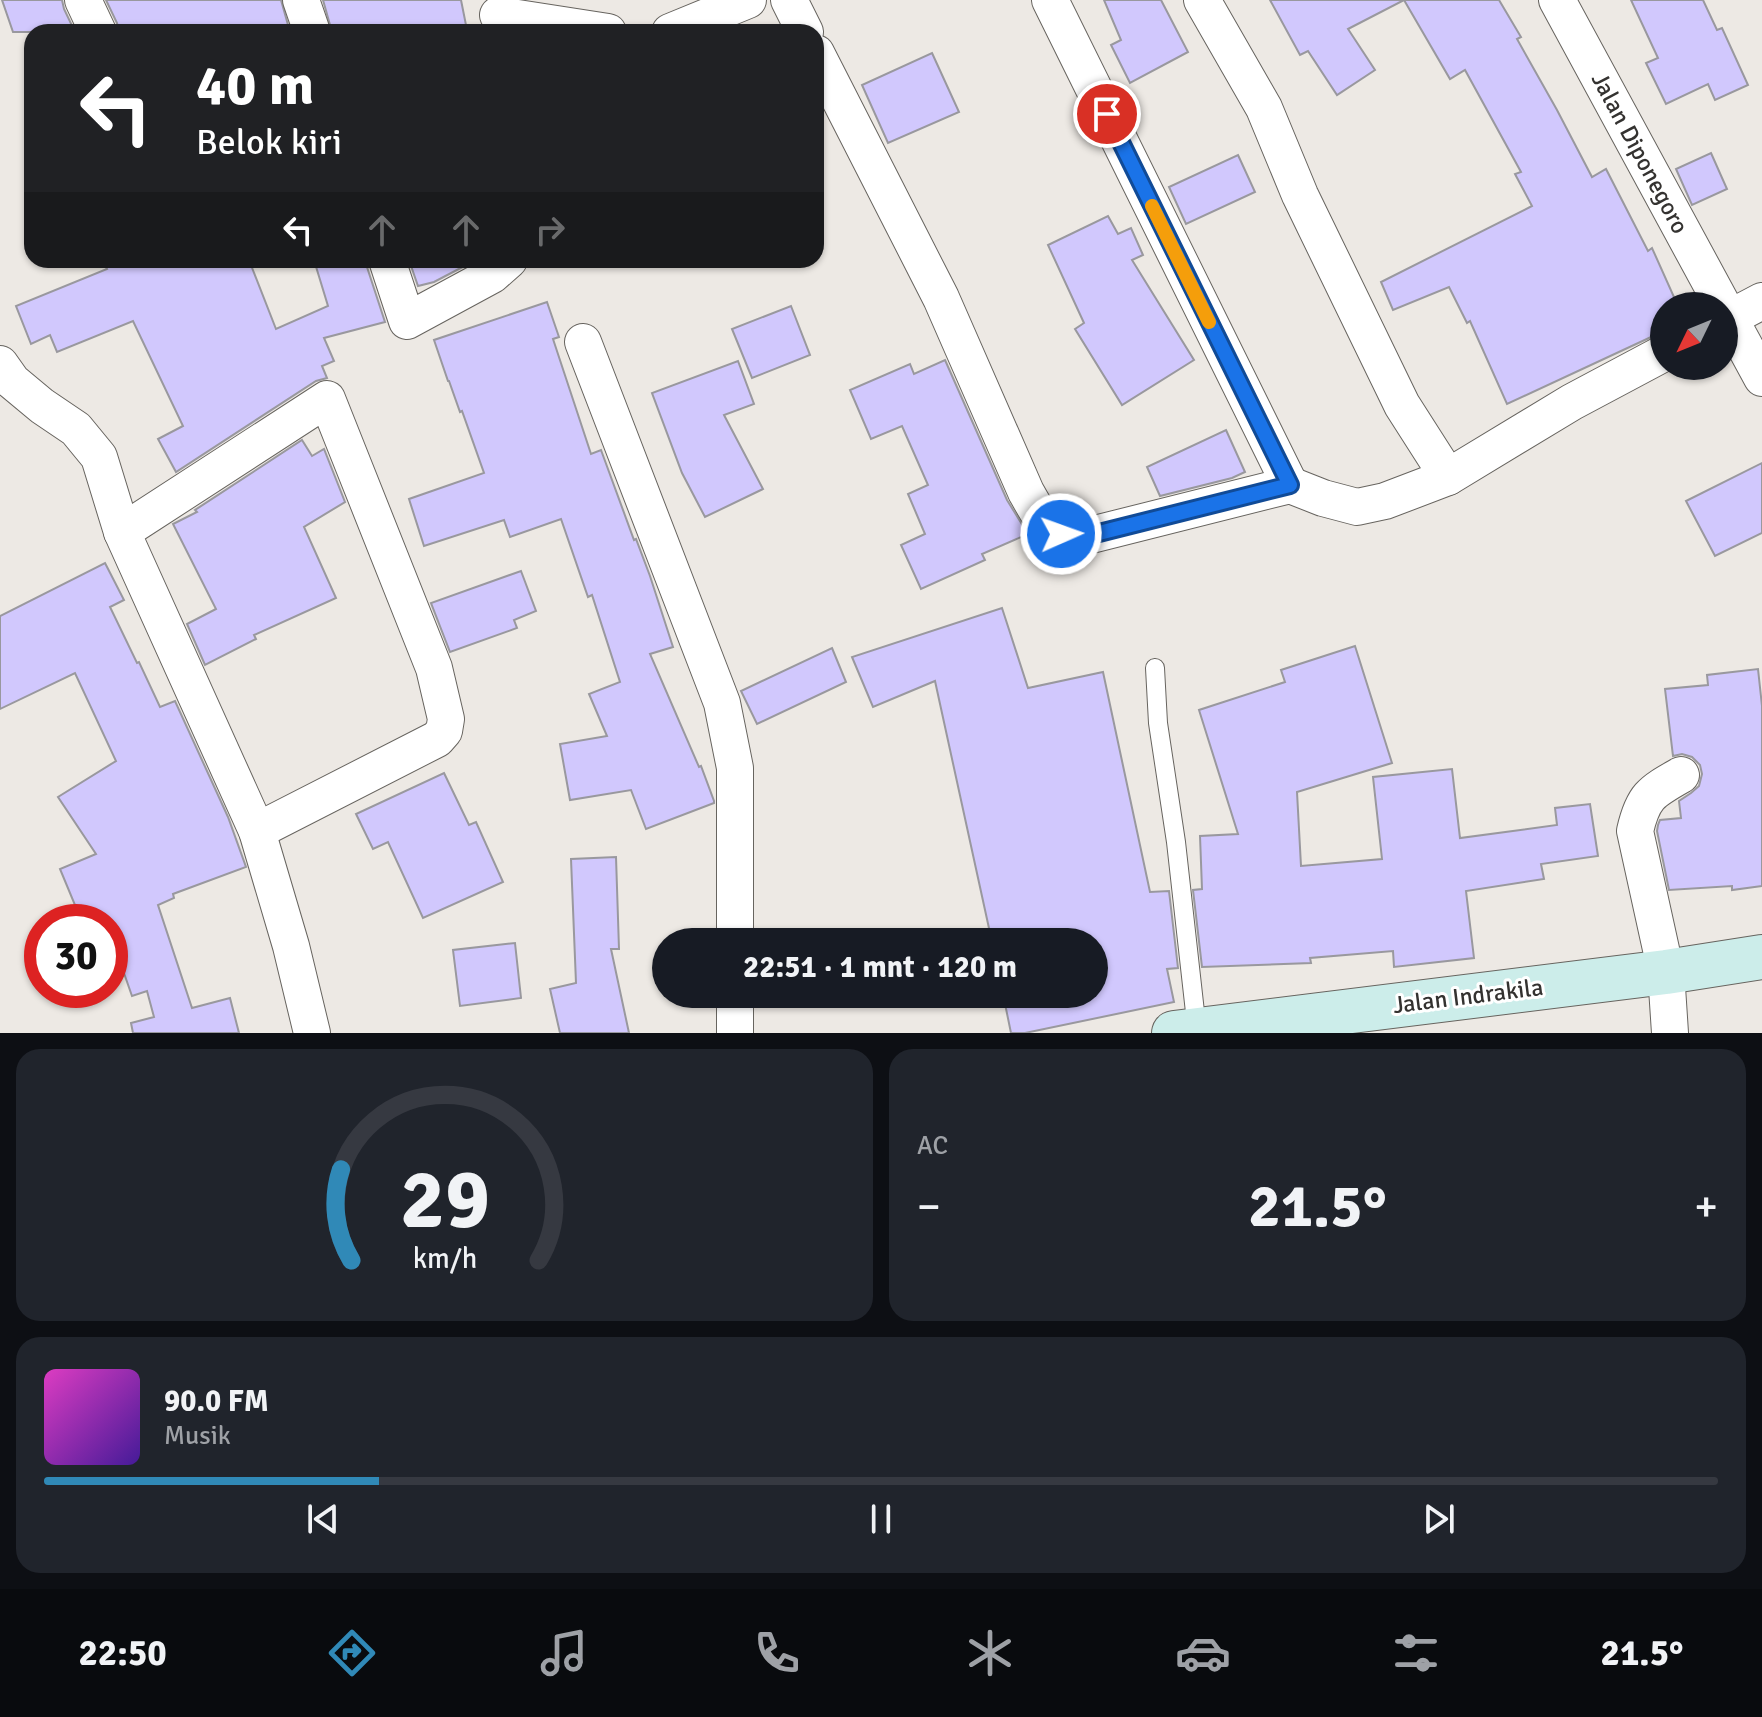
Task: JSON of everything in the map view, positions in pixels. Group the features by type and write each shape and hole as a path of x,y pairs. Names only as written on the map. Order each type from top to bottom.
{"street":[{"path":"83,0 94,24"},
{"path":"301,0 309,24"},
{"path":"690,24 748,0"},
{"path":"789,0 801,24"},
{"path":"1050,0 1290,485"},
{"path":"1202,0 1264,108 1300,195 1402,405 1448,477"},
{"name":"Jalan Diponegoro","path":"1557,0 1714,292"},
{"path":"498,16 553,24"},
{"path":"824,69 941,298 1026,492 1044,522 1061,534 1083,537 1290,485 1357,507 1385,501 1448,477 1572,402 1650,360"},
{"path":"390,268 407,321 500,268"},
{"path":"1738,309 1762,301"},
{"name":"Jalan Diponegoro","path":"1738,336 1762,378"},
{"path":"583,342 722,703 735,768 735,928"},
{"path":"0,364 12,381 76,429 99,457 122,532 257,831 291,946 312,1033"},
{"path":"122,532 327,399 434,668 446,719 444,731 437,739 257,831"},
{"path":"1670,1033 1666,972 1635,831 1640,809 1648,799 1656,790 1681,775"},
{"name":"Jalan Indrakila","path":"1186,1032 1666,972 1762,957"},
{"path":"735,1008 735,1033"}],"lane":[{"path":"1155,668 1158,723 1176,842 1186,1032"}],"building":[{"path":"2,0 62,0 71,24 24,24 24,32 13,32"},
{"path":"106,0 281,0 288,24 117,24"},
{"path":"323,0 461,0 466,24 330,24"},
{"path":"1104,0 1161,0 1188,52 1130,83 1111,45 1121,40"},
{"path":"1270,0 1404,0 1348,29 1375,70 1337,95 1308,51 1300,55"},
{"path":"1404,0 1499,0 1592,177 1606,169 1648,251 1652,248 1672,292 1650,292 1650,338 1507,404 1470,321 1467,323 1449,287 1393,310 1381,282 1532,206 1515,174 1521,172 1465,70 1450,79"},
{"path":"1631,0 1703,0 1717,30 1722,28 1748,85 1715,100 1708,84 1666,104 1646,63 1658,58"},
{"path":"932,53 959,112 888,143 862,85"},
{"path":"1711,153 1727,189 1692,205 1676,169"},
{"path":"1238,155 1255,192 1186,224 1169,187"},
{"path":"1108,216 1118,234 1131,228 1143,255 1132,260 1194,360 1122,405 1075,329 1084,323 1048,245"},
{"path":"252,268 276,329 328,306 316,268 367,268 385,322 324,338 334,361 322,366 327,378 316,381 176,472 158,439 183,426 133,321 57,352 50,335 31,344 16,306 107,269"},
{"path":"412,268 461,268 434,282 418,286"},
{"path":"547,302 559,337 553,339 591,454 601,450 650,576 673,647 650,654 714,801 646,829 631,790 570,800 560,744 607,736 589,694 620,682 592,595 588,597 561,519 510,537 504,520 424,546 409,499 484,473 434,340"},
{"path":"791,306 810,355 752,378 732,329"},
{"path":"945,360 1007,500 1028,534 982,554 985,560 921,589 901,545 925,534 908,494 928,485 902,426 871,439 850,390 910,364 914,374"},
{"path":"738,361 754,404 724,415 763,489 705,517 682,473 652,393"},
{"path":"1226,430 1245,472 1160,496 1147,467"},
{"path":"302,440 312,456 324,449 345,502 304,527 336,598 254,635 256,639 205,665 187,624 216,609 173,524 197,512 195,510"},
{"path":"1762,463 1762,533 1715,556 1686,501"},
{"path":"105,563 124,600 110,607 160,707 175,701 228,817 246,867 173,894 174,898 158,905 192,1008 230,998 239,1033 133,1033 131,1023 154,1017 147,991 132,996 128,985 128,904 75,904 60,869 96,854 58,797 116,761 75,673 0,709 0,616"},
{"path":"521,571 536,611 514,620 517,628 450,652 431,603"},
{"path":"1002,608 1028,688 1103,672 1150,892 1169,891 1178,968 1167,969 1174,1002 1025,1033 1011,1033 1006,1008 1108,1008 1108,928 989,928 935,681 873,707 852,657"},
{"path":"1355,646 1392,763 1297,792 1301,866 1382,859 1373,777 1452,769 1460,838 1557,825 1555,808 1590,804 1598,856 1541,864 1544,879 1466,891 1474,958 1394,967 1393,951 1310,958 1311,963 1202,967 1193,890 1202,889 1200,836 1238,834 1199,710 1285,682 1281,670"},
{"path":"832,648 846,682 757,724 741,691"},
{"path":"1758,669 1762,706 1762,886 1732,890 1732,886 1669,890 1658,825 1660,820 1681,818 1679,801 1699,786 1702,774 1700,765 1692,757 1682,754 1673,756 1665,689 1708,685 1707,675"},
{"path":"444,773 469,825 476,822 503,882 423,918 388,842 373,849 356,814"},
{"path":"616,857 619,949 611,949 629,1033 560,1033 550,989 576,983 571,859"},
{"path":"515,943 521,998 460,1006 453,950"}],"slow traffic":[{"path":"1152,206 1209,322"}],"route":[{"path":"1061,534 1083,537 1290,485 1107,114"}]}
